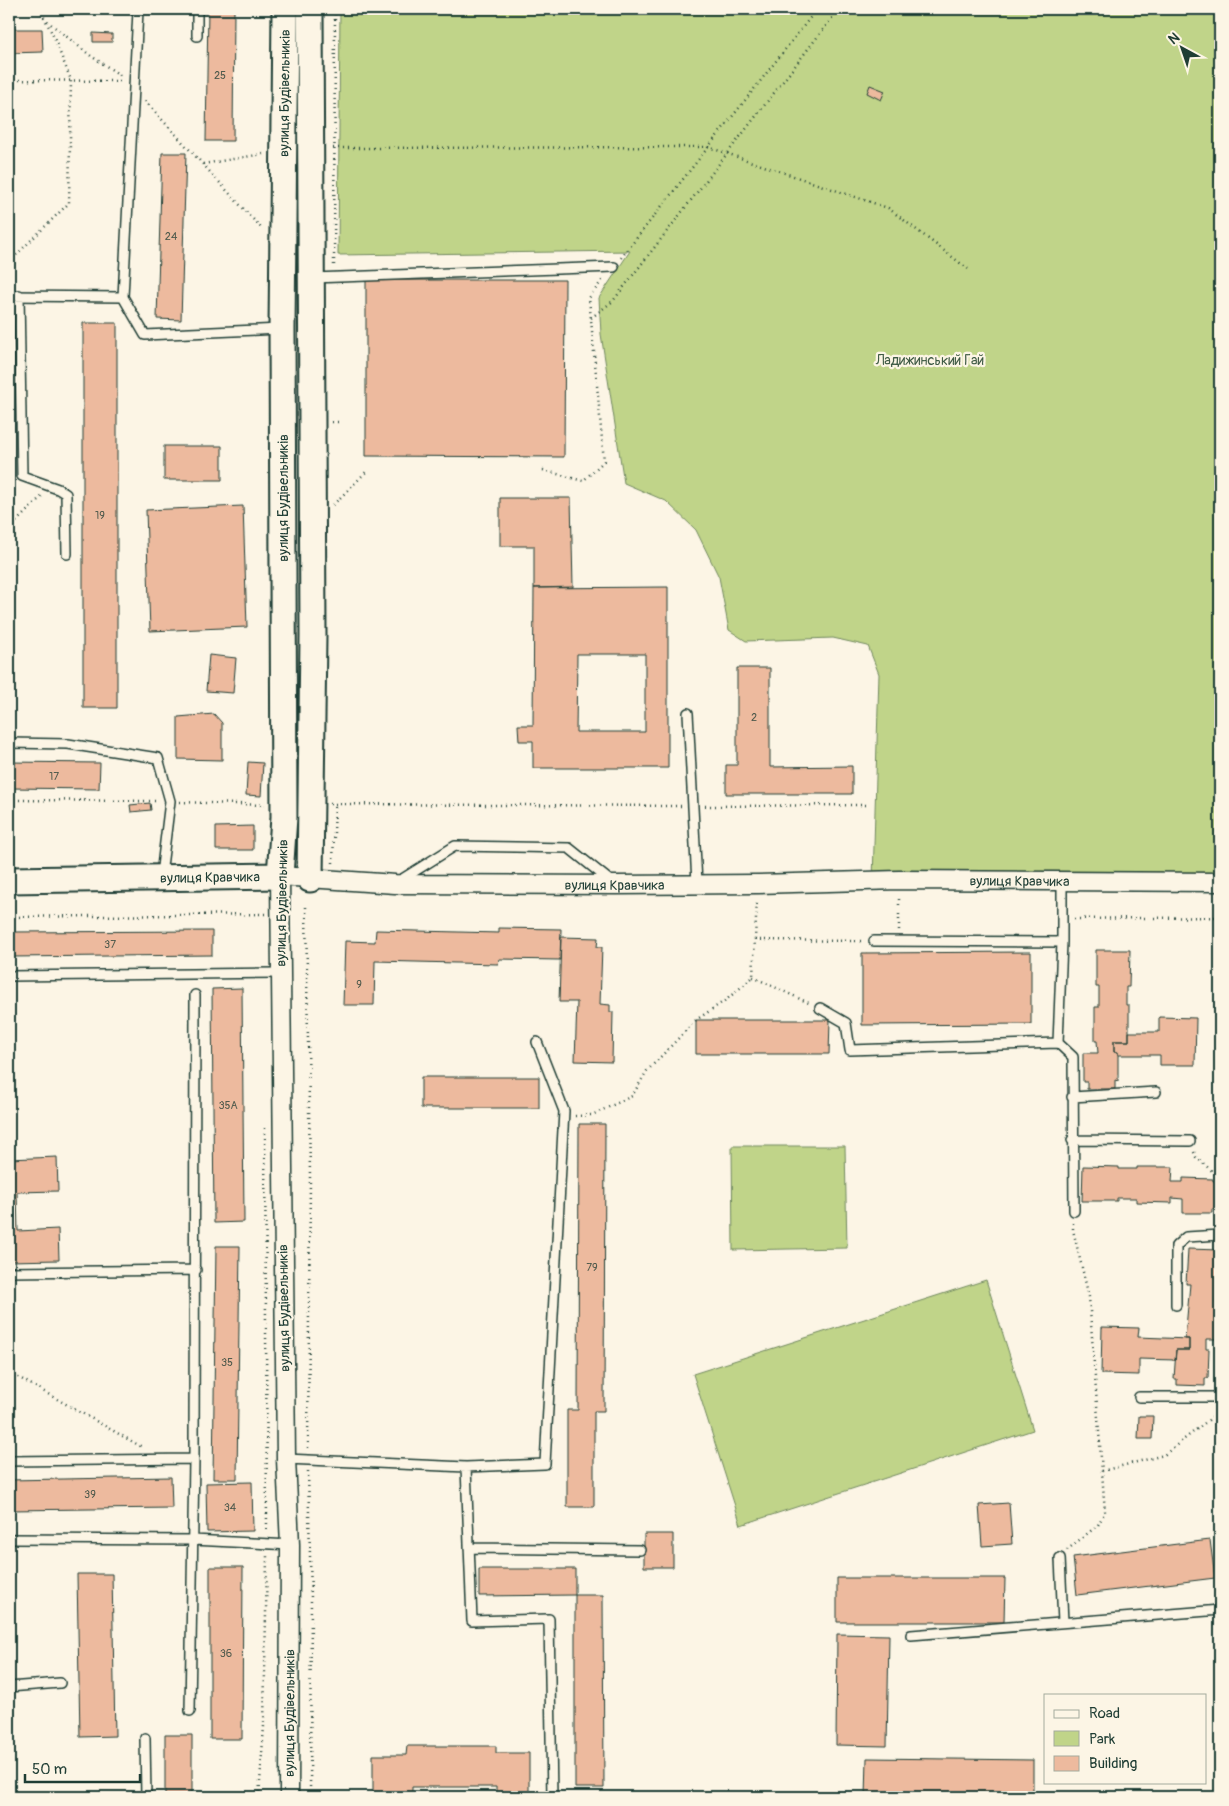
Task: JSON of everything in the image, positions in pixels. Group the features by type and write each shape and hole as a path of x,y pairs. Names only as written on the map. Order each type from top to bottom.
{"street":[{"name":"вулиця Будівельників","path":"285,9 284,277 282,329 284,817 280,876 280,973 286,1459 290,1545 289,1797"},
{"path":"310,9 323,277 312,472 310,879"},
{"path":"284,277 323,277"},
{"path":"283,472 312,472"},
{"name":"вулиця Кравчика","path":"9,880 280,876 395,884 758,884 900,880 1220,882"}],"lane":[{"path":"133,9 138,11 123,297 145,335 282,329"},
{"path":"196,9 197,36"},
{"path":"323,277 612,269"},
{"path":"19,295 22,476 66,494 67,554"},
{"path":"9,296 123,297"},
{"path":"688,713 697,884"},
{"path":"9,743 68,744 158,758 170,801 160,878"},
{"path":"395,884 455,846 569,848 616,885"},
{"path":"1058,1043 1062,942 1062,880"},
{"path":"874,941 1062,942"},
{"path":"9,976 280,973"},
{"path":"190,1711 196,1270 195,996"},
{"path":"820,1008 846,1023 850,1050 1058,1043 1072,1057 1074,1211"},
{"path":"286,1459 466,1467 545,1464 564,1111 537,1042"},
{"path":"1072,1097 1156,1092"},
{"path":"1072,1140 1190,1141"},
{"path":"1176,1305 1176,1246 1186,1237 1220,1235"},
{"path":"9,1272 196,1270"},
{"path":"1140,1397 1220,1397"},
{"path":"9,1461 194,1459"},
{"path":"466,1467 472,1621 549,1620 552,1797"},
{"path":"9,1540 193,1540 290,1545"},
{"path":"469,1548 640,1550"},
{"path":"1060,1558 1063,1622"},
{"path":"911,1634 1220,1610"},
{"path":"9,1687 60,1683"},
{"path":"145,1738 146,1797"}],"path":[{"path":"9,262 69,203 71,80 48,21 40,9"},
{"path":"323,277 333,148 335,9"},
{"path":"543,470 583,481 604,461 589,298 817,9"},
{"path":"591,318 612,301 839,9"},
{"path":"9,80 126,81 48,21"},
{"path":"134,89 264,231"},
{"path":"333,148 708,147 888,208 968,269"},
{"path":"203,164 270,153"},
{"path":"312,526 367,471"},
{"path":"9,529 51,487"},
{"path":"9,800 170,801 224,805 268,805"},
{"path":"324,804 867,805"},
{"path":"333,869 335,804"},
{"path":"899,941 900,880"},
{"path":"564,1118 592,1114 632,1096 647,1071 696,1020 726,1000 754,976 758,884"},
{"path":"306,908 310,1176 308,1460 311,1598 310,1797"},
{"path":"9,917 266,914"},
{"path":"1062,920 1220,917"},
{"path":"755,940 874,941"},
{"path":"754,976 820,1008"},
{"path":"1190,1141 1196,1157 1220,1178"},
{"path":"1060,1558 1072,1545 1098,1526 1105,1512 1090,1296 1073,1230 1074,1211"},
{"path":"9,1372 165,1459"},
{"path":"1102,1471 1164,1455 1220,1411"},
{"path":"259,1797 264,1726 267,1544"}],"green space":[{"name":"Ладижинський Гай","path":"340,9 1220,9 1220,882 873,880 879,674 868,646 833,638 746,641 729,630 719,577 696,530 666,501 624,483 601,334 599,298 630,251 338,255"},
{"path":"732,1146 845,1146 847,1248 733,1250"},
{"path":"986,1280 1033,1430 741,1525 693,1374"}],"building":[{"path":"208,9 234,9 233,141 206,141"},
{"path":"9,29 42,29 43,52 9,53"},
{"path":"93,33 112,34 112,42 93,42"},
{"path":"870,85 885,91 881,100 867,93"},
{"path":"162,153 186,153 181,320 157,319"},
{"path":"366,280 565,280 564,457 366,456"},
{"path":"83,323 117,323 117,708 83,708"},
{"path":"164,446 222,446 222,480 164,480"},
{"path":"500,498 571,498 573,587 534,588 534,546 500,546"},
{"path":"243,506 247,627 150,631 146,510"},
{"path":"668,587 668,768 533,768 533,741 519,741 518,725 533,725 534,588","holes":["577,654 645,654 645,732 576,732"]},
{"path":"209,655 236,658 233,693 206,691"},
{"path":"737,668 770,668 770,767 852,766 852,794 726,794 726,765 737,765"},
{"path":"214,714 222,723 222,760 178,759 178,717"},
{"path":"9,762 100,763 99,789 9,788"},
{"path":"248,762 263,763 261,796 246,795"},
{"path":"150,803 151,810 131,812 130,805"},
{"path":"253,826 253,850 216,850 216,827"},
{"path":"499,928 561,929 560,960 499,959 498,964 375,961 374,1005 343,1005 345,941 375,942 376,930 499,933"},
{"path":"212,931 212,955 9,957 9,932"},
{"path":"561,937 598,938 597,947 602,947 600,1004 610,1005 610,1012 613,1012 612,1062 575,1061 577,1002 559,1002"},
{"path":"1096,950 1130,950 1129,987 1126,987 1126,1005 1129,1005 1129,1041 1114,1041 1114,1052 1118,1052 1118,1081 1115,1080 1115,1089 1087,1089 1087,1082 1083,1082 1083,1053 1098,1053 1097,1041 1095,1041 1095,1007 1099,1007 1099,987 1096,987"},
{"path":"1031,952 1031,1024 862,1025 862,953"},
{"path":"242,988 244,1222 214,1223 212,989"},
{"path":"1159,1017 1196,1018 1195,1065 1160,1065 1160,1055 1118,1055 1118,1052 1114,1052 1114,1041 1129,1041 1129,1032 1159,1032"},
{"path":"696,1020 830,1020 829,1054 696,1054"},
{"path":"421,1077 539,1077 539,1108 421,1108"},
{"path":"579,1124 605,1124 604,1411 594,1411 594,1507 567,1507 567,1410 578,1410"},
{"path":"57,1157 58,1191 17,1192 18,1231 58,1229 59,1260 9,1261 9,1159"},
{"path":"1083,1166 1119,1167 1119,1169 1173,1167 1172,1182 1183,1182 1183,1178 1220,1181 1219,1209 1212,1209 1212,1213 1183,1213 1183,1199 1172,1198 1172,1203 1136,1202 1136,1198 1117,1198 1117,1201 1082,1201"},
{"path":"216,1246 240,1246 237,1479 213,1479"},
{"path":"1188,1249 1220,1250 1220,1284 1217,1284 1216,1304 1220,1304 1218,1339 1206,1339 1206,1349 1209,1349 1208,1378 1205,1378 1205,1386 1177,1385 1177,1379 1174,1379 1176,1350 1189,1350 1189,1339 1185,1339 1190,1284 1186,1284"},
{"path":"1102,1327 1139,1328 1138,1337 1189,1339 1189,1350 1176,1350 1175,1360 1139,1359 1139,1375 1101,1374"},
{"path":"1139,1416 1153,1416 1152,1439 1138,1439"},
{"path":"171,1477 172,1508 9,1510 9,1480"},
{"path":"252,1482 253,1531 207,1532 206,1483"},
{"path":"1009,1503 1012,1544 982,1546 979,1505"},
{"path":"644,1534 673,1534 673,1567 644,1567"},
{"path":"1210,1540 1215,1578 1077,1595 1073,1557"},
{"path":"210,1567 243,1567 242,1739 210,1739"},
{"path":"479,1569 575,1569 575,1595 479,1596"},
{"path":"77,1574 112,1574 115,1736 80,1737"},
{"path":"837,1578 1005,1578 1004,1622 837,1622"},
{"path":"575,1595 603,1595 604,1788 575,1788"},
{"path":"837,1634 889,1635 887,1746 836,1745"},
{"path":"165,1735 192,1735 192,1797 165,1797"},
{"path":"407,1746 496,1746 496,1753 529,1753 529,1793 496,1793 496,1787 412,1787 412,1794 373,1794 373,1755 406,1755"},
{"path":"867,1758 1033,1760 1033,1797 866,1797"}]}
